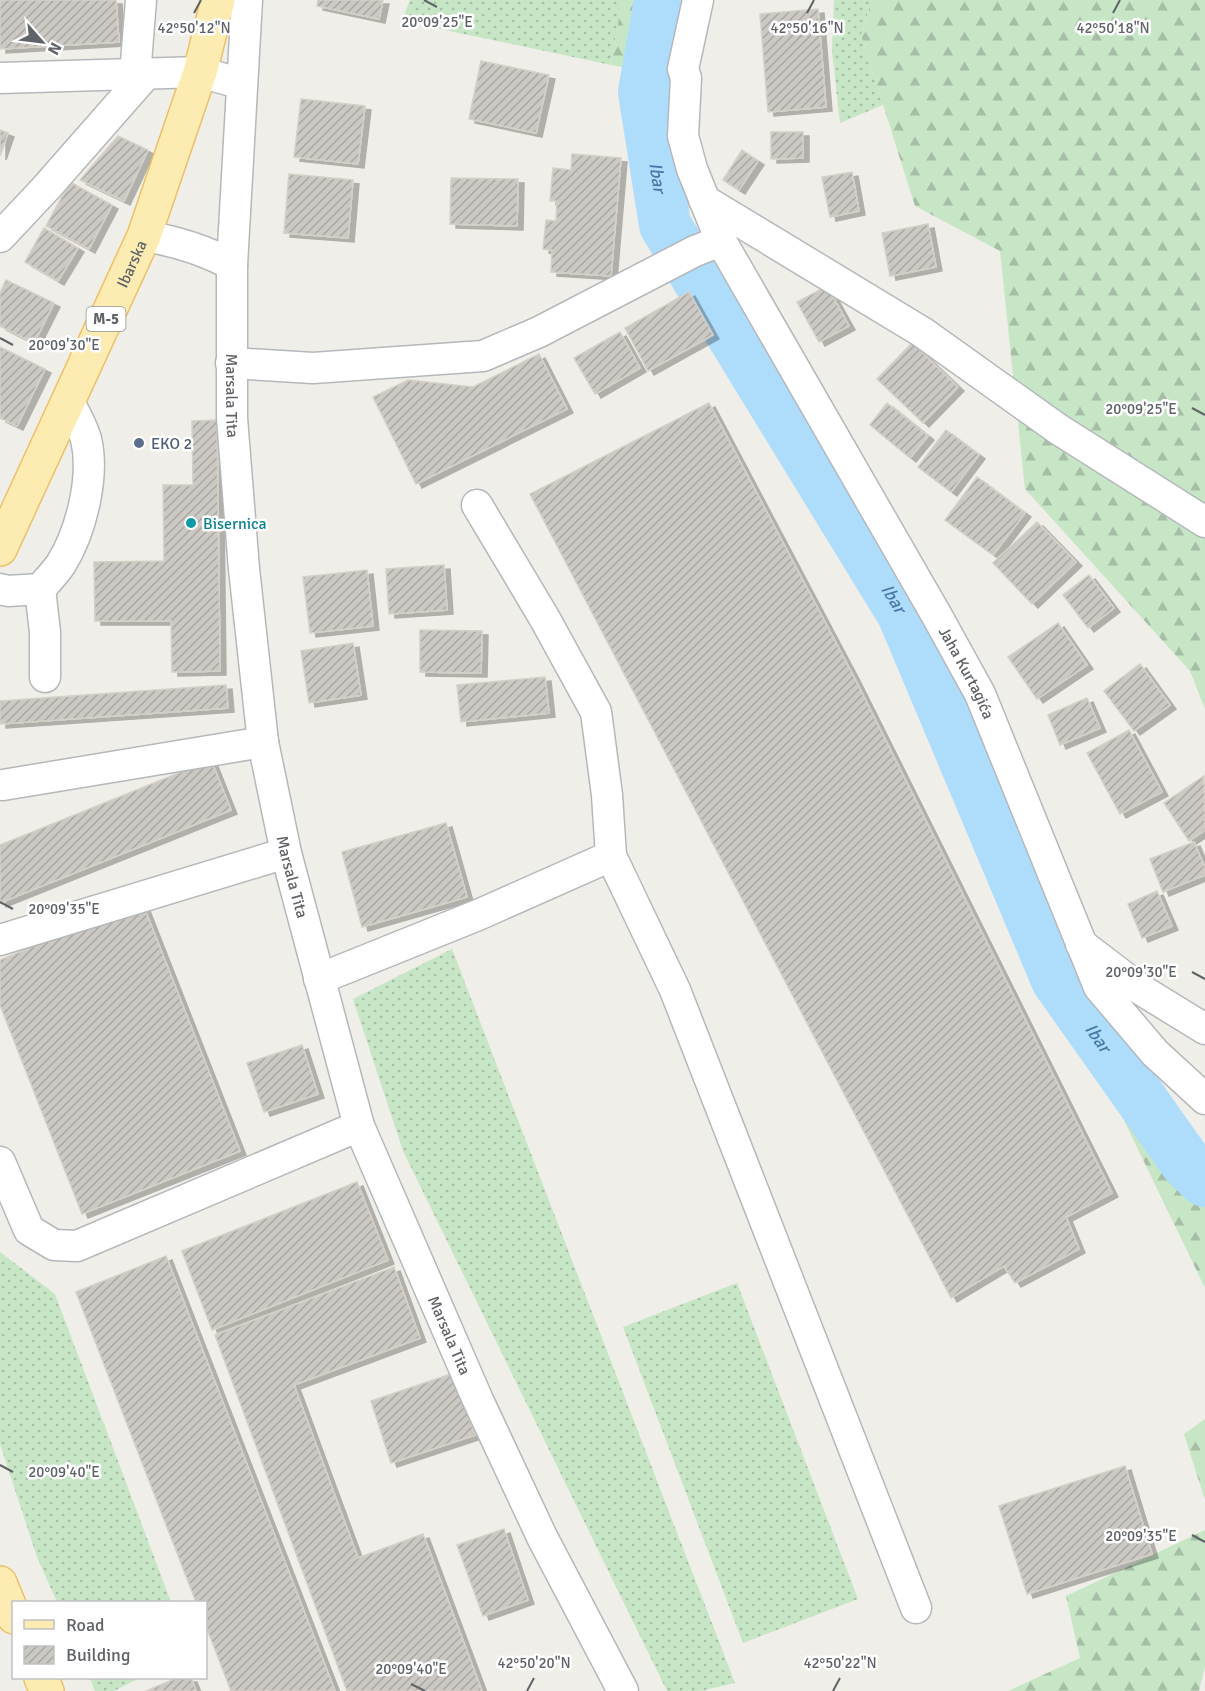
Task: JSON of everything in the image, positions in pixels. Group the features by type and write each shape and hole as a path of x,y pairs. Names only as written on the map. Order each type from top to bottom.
{"main road":[{"name":"Ibarska","path":"0,549 144,236 200,72 218,0"},
{"path":"0,1582 12,1614"}],"street":[{"path":"0,237 46,188 141,74 141,0"},
{"name":"Marsala Tita","path":"247,0 232,265 232,418 243,557 263,742 286,853 359,1126 477,1398 542,1537 623,1691"},
{"name":"Jaha Kurtagića","path":"698,0 683,69 686,78 683,136 704,200 708,246 931,605 980,694 1099,987 1121,1016 1155,1053 1205,1099"},
{"path":"0,78 200,72 242,84"},
{"path":"704,200 922,332 1058,429 1205,522"},
{"path":"144,236 192,246 232,265"},
{"path":"231,363 313,368 483,356 539,332 708,246"},
{"path":"45,677 45,632 40,589 61,564 82,518 89,464 86,440 79,420 68,401"},
{"path":"477,505 545,619 596,712 607,795 611,856 675,990 916,1608"},
{"path":"0,589 40,589"},
{"path":"3,785 263,742"},
{"path":"0,940 286,853"},
{"path":"319,979 478,915 611,856"},
{"path":"1080,944 1140,989 1205,1029"},
{"path":"0,1161 29,1230 54,1245 77,1246 359,1126"}],"green space":[{"path":"410,0 622,0 611,65 402,21"},
{"path":"622,0 645,0 633,69 611,65"},
{"path":"834,0 872,0 861,35 883,105 840,123 832,51"},
{"path":"872,0 1205,0 1205,709 1190,671 1025,489 1000,251 915,206 861,35"},
{"path":"452,949 735,1683 701,1691 667,1691 403,1151 353,999"},
{"path":"1119,1110 1205,1200 1205,1288"},
{"path":"0,1252 55,1294 171,1601 57,1601 37,1557 0,1444"},
{"path":"737,1283 858,1599 743,1643 623,1327"},
{"path":"1205,1419 1205,1500 1184,1434"},
{"path":"1205,1530 1205,1666 1199,1691 1008,1691 1080,1658 1066,1596"},
{"path":"90,1679 138,1679 114,1691 95,1691"}],"building":[{"path":"0,0 116,0 119,42 0,49"},
{"path":"318,0 383,0 379,19 317,6"},
{"path":"818,9 826,107 768,112 760,14"},
{"path":"481,61 549,75 536,133 469,119"},
{"path":"301,99 365,106 358,164 294,157"},
{"path":"0,130 8,133 0,156"},
{"path":"771,132 803,132 803,158 771,159"},
{"path":"118,136 148,150 124,201 80,180"},
{"path":"742,150 758,161 739,190 723,180"},
{"path":"572,154 621,158 611,276 551,272 552,250 543,249 546,220 556,221 557,201 550,201 553,168 571,170"},
{"path":"852,172 859,211 830,217 822,177"},
{"path":"289,174 353,180 348,238 284,233"},
{"path":"451,178 518,179 517,226 450,224"},
{"path":"70,182 112,205 89,249 46,226"},
{"path":"928,224 936,267 890,276 882,233"},
{"path":"44,228 78,248 58,281 25,262"},
{"path":"6,280 54,303 34,343 0,326 0,293"},
{"path":"827,286 849,326 819,342 797,302"},
{"path":"689,292 713,335 648,371 625,328"},
{"path":"620,332 640,368 595,394 574,358"},
{"path":"912,343 958,387 923,423 877,379"},
{"path":"0,347 45,369 17,426 0,418"},
{"path":"539,354 567,409 416,484 373,397 408,380 473,387"},
{"path":"709,403 853,675 1112,1193 1066,1217 1079,1249 1015,1283 1004,1266 951,1298 530,494"},
{"path":"887,403 928,436 910,458 870,425"},
{"name":"Bisernica","path":"217,420 220,671 172,672 171,621 95,621 94,562 164,561 163,485 193,485 192,421"},
{"path":"946,430 979,455 951,492 918,467"},
{"path":"977,477 1025,513 993,555 945,520"},
{"path":"1037,522 1076,562 1032,604 993,563"},
{"path":"444,565 447,610 389,614 386,569"},
{"path":"367,570 373,626 310,633 303,577"},
{"path":"1089,575 1114,608 1088,628 1063,595"},
{"path":"1058,623 1087,665 1037,699 1008,657"},
{"path":"420,630 482,631 481,673 420,672"},
{"path":"353,643 361,695 309,703 301,651"},
{"path":"1140,664 1170,705 1134,731 1104,691"},
{"path":"545,677 549,713 461,722 457,685"},
{"path":"226,685 228,708 0,724 0,701"},
{"path":"1087,698 1100,728 1060,745 1048,715"},
{"path":"1129,730 1162,792 1120,814 1087,753"},
{"path":"211,760 231,810 0,903 0,845"},
{"path":"1204,776 1205,830 1189,841 1164,803"},
{"path":"446,823 467,897 362,927 342,852"},
{"path":"1194,842 1205,868 1205,875 1163,892 1150,859"},
{"path":"1157,891 1172,926 1142,938 1128,904"},
{"path":"142,902 240,1151 82,1214 0,1005 0,960"},
{"path":"302,1045 318,1094 264,1112 247,1063"},
{"path":"357,1182 388,1260 212,1330 182,1251"},
{"path":"166,1256 335,1691 231,1691 207,1629 207,1601 196,1601 76,1292"},
{"path":"394,1267 420,1338 294,1385 358,1558 423,1534 482,1691 347,1691 215,1335"},
{"path":"454,1373 475,1435 391,1463 371,1401"},
{"path":"1125,1466 1152,1554 1027,1594 999,1506"},
{"path":"504,1529 528,1600 483,1616 457,1545"},
{"path":"175,1679 191,1679 196,1691 146,1691"}],"waterway":[{"name":"Ibar","path":"660,0 644,92 665,225 903,614 1057,980 1187,1164 1205,1181"}],"place":[{"name":"EKO 2","path":"139,443"},
{"name":"Bisernica","path":"191,523"}]}
